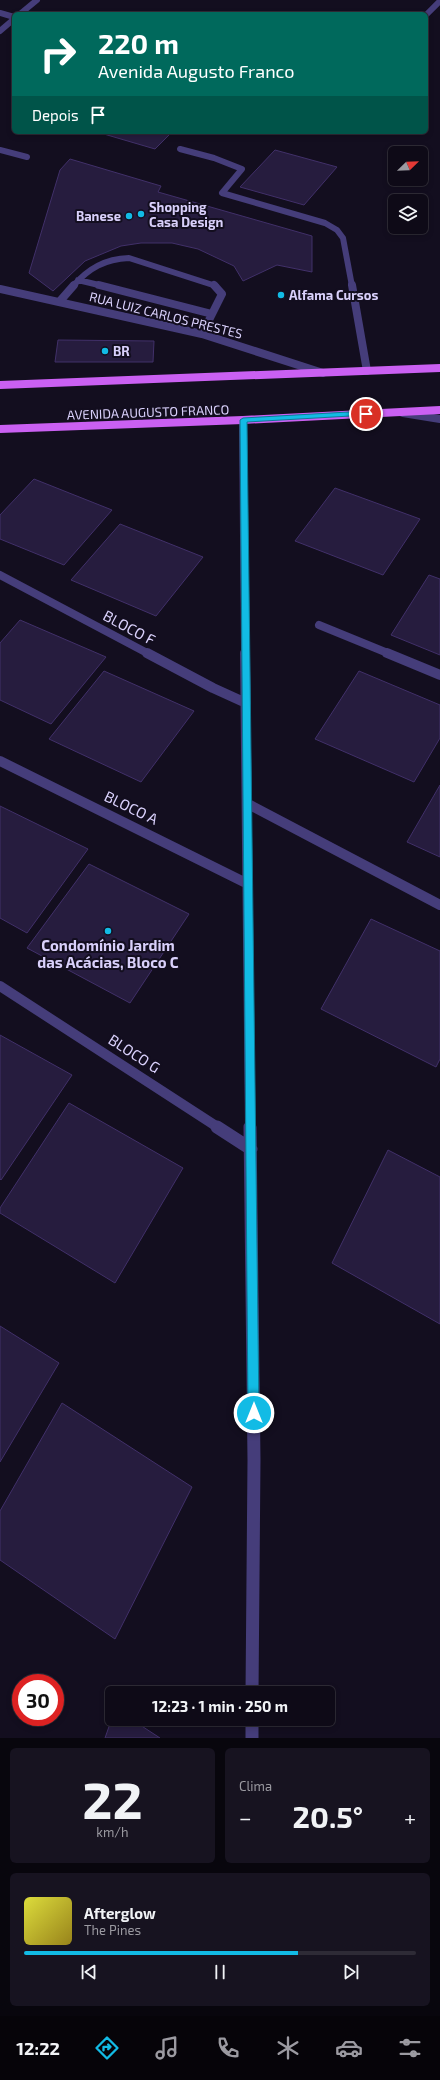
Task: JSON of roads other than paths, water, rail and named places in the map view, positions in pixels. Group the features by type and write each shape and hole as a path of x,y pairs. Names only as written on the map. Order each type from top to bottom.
{"main road":[{"path":"0,385 440,368"},
{"name":"AVENIDA AUGUSTO FRANCO","path":"0,429 243,420 440,410"}],"street":[{"path":"22,12 37,0"},
{"path":"428,13 440,1"},
{"path":"0,13 12,17"},
{"path":"0,31 12,20"},
{"path":"180,149 214,158 242,169 222,193 325,223 337,230 343,238 367,371"},
{"path":"0,150 27,157"},
{"path":"60,301 78,280 104,261 117,258 129,258 216,286 222,294 202,334"},
{"path":"78,280 212,314"},
{"name":"RUA LUIZ CARLOS PRESTES","path":"0,289 60,301 202,334 323,373"},
{"path":"397,412 440,419"},
{"path":"243,420 254,1460 252,1686"},
{"name":"BLOCO F","path":"0,575 213,688 246,703"},
{"path":"319,625 440,675"},
{"name":"BLOCO A","path":"0,761 248,884"},
{"path":"248,804 440,904"},
{"name":"BLOCO G","path":"0,986 251,1149"},
{"path":"252,1726 252,1738"}],"place":[{"name":"Shopping Casa Design","path":"141,214"},
{"name":"Banese","path":"129,216"},
{"name":"Alfama Cursos","path":"281,295"},
{"name":"BR","path":"105,351"},
{"name":"Condomínio Jardim das Acácias, Bloco C","path":"108,931"}]}
